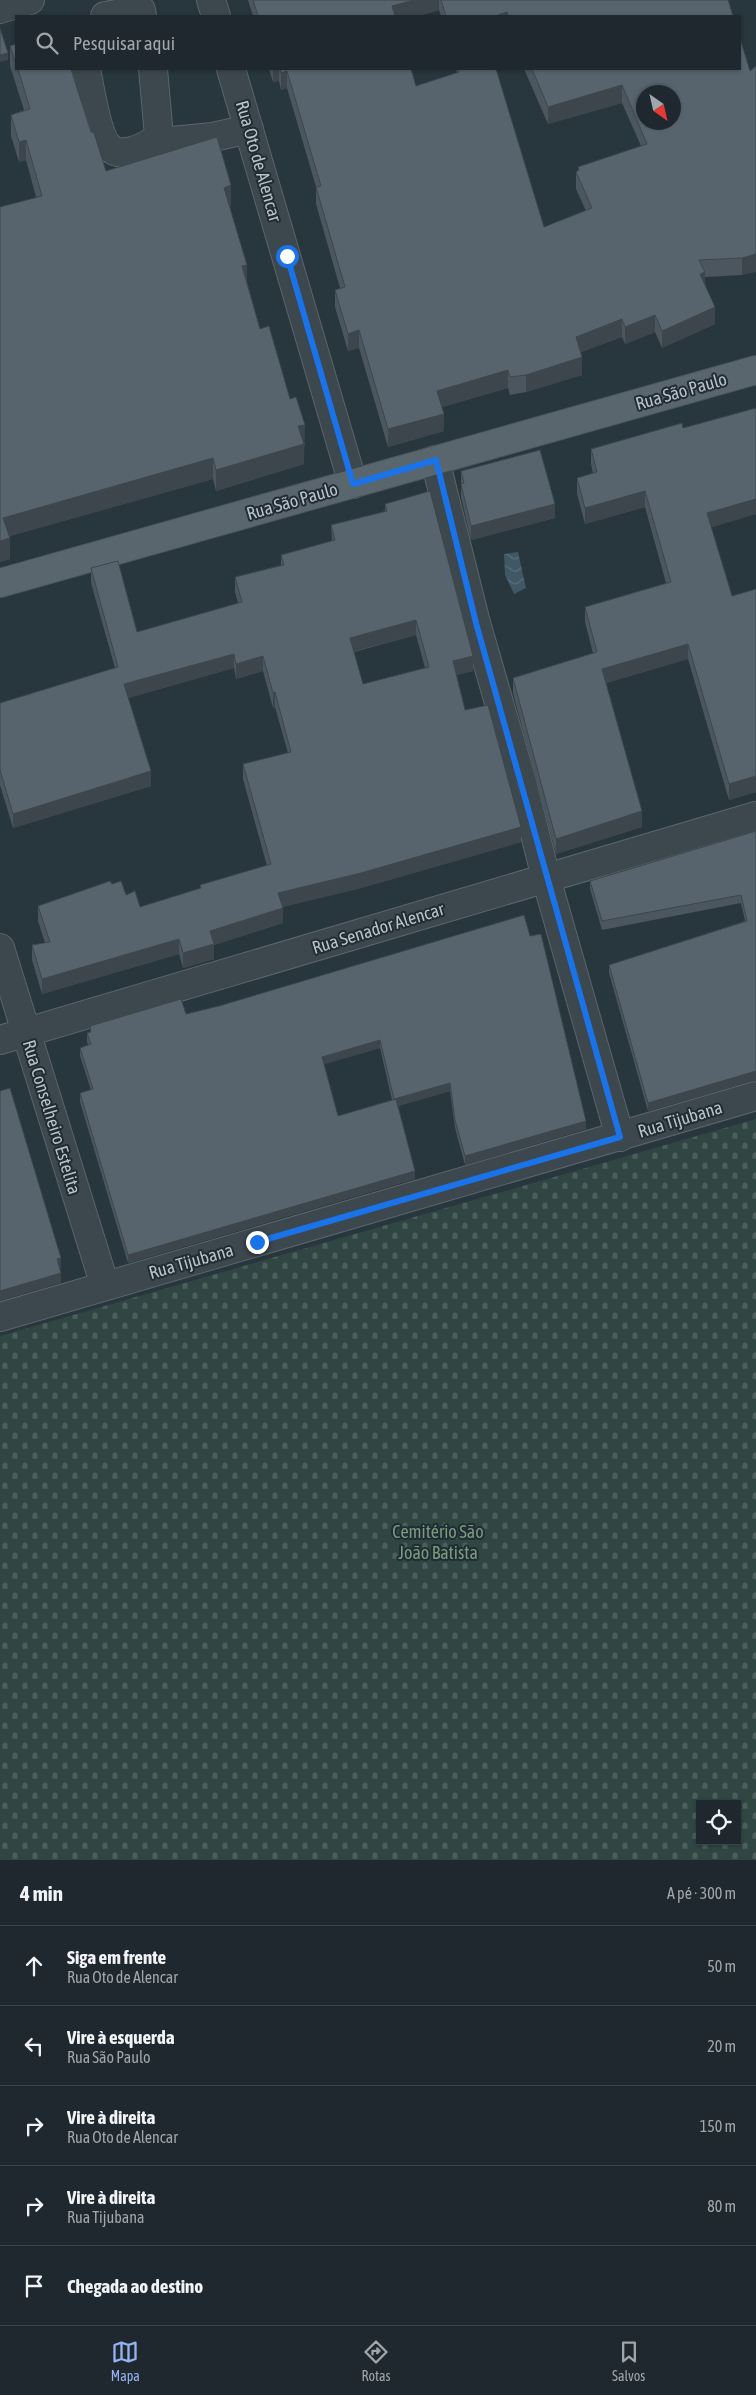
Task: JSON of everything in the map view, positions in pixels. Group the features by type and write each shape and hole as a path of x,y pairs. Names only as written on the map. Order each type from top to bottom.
{"main road":[{"name":"Rua São Paulo","path":"0,582 756,370"}],"street":[{"path":"0,9 30,0"},
{"path":"211,0 216,15"},
{"path":"111,15 141,10 142,15"},
{"path":"86,70 103,140 111,150 121,153 140,149 151,144 214,137 249,129"},
{"path":"151,144 159,136 154,70"},
{"name":"Rua Oto de Alencar","path":"231,70 353,484"},
{"path":"436,460 476,623 620,1137"},
{"name":"Rua Senador Alencar","path":"0,1040 756,816"},
{"name":"Rua Conselheiro Estelita","path":"1,955 105,1286"},
{"name":"Rua Tijubana","path":"0,1317 756,1096"}],"green space":[{"name":"Cemitério São João Batista","path":"756,1119 756,1860 0,1860 0,1336"}],"water":[{"path":"518,552 526,588 514,594 505,575 504,554"}],"building":[{"path":"253,0 414,0 392,6 395,15 258,15"},
{"path":"441,0 728,0 733,15 508,15 507,12 498,15 446,15"},
{"path":"0,28 8,53 0,55"},
{"path":"741,41 750,71 756,66 756,254 742,258 699,260 705,272 700,274 715,307 662,331 655,315 625,327 622,319 576,337 582,357 526,375 510,377 508,370 437,391 444,414 388,429 359,330 348,334 335,290 345,287 316,187 321,186 287,71 281,73 280,70 411,70 416,86 459,72 459,70 496,70 544,227 592,208 576,172 579,170 578,167 647,144 641,130 681,130 681,85 636,85 636,118 622,85 548,107 532,70 741,70"},
{"path":"15,44 15,62 10,46"},
{"path":"18,70 71,70 91,132 94,133 106,171 217,137 231,185 224,188 247,265 242,266 260,329 269,326 290,399 296,397 305,425 298,426 304,444 216,470 213,458 3,518 10,538 0,541 0,207 42,196 26,140 19,142 11,115 30,109"},
{"path":"756,408 756,499 707,513 732,596 756,589 756,776 729,784 688,644 602,669 642,811 556,839 513,678 597,652 585,607 671,582 645,491 585,508 577,478 597,472 591,449 682,423 683,428"},
{"path":"540,450 555,504 471,526 461,484 464,483 461,471"},
{"path":"430,491 473,656 453,661 465,710 488,705 521,827 361,873 278,893 283,908 210,931 214,944 183,953 179,939 42,979 32,945 50,942 38,906 110,881 112,884 121,881 126,895 135,891 140,907 201,888 200,885 271,864 243,764 291,752 263,656 236,664 234,654 124,684 151,771 13,814 0,770 0,703 118,667 91,568 118,561 137,632 242,602 235,577 284,565 281,555 335,540 331,525 387,511 385,504","holes":["416,620 429,667 363,684 350,638"]},
{"path":"756,831 756,1071 648,1103 609,965 747,921 741,895 602,921 590,881"},
{"path":"524,915 530,936 541,934 586,1121 465,1156 455,1120 450,1083 394,1099 380,1040 322,1057 338,1116 396,1099 415,1171 128,1255 80,1093 93,1089 80,1048 91,1044 87,1033 91,1032 90,1026 181,999 186,1014 219,1006"},
{"path":"10,1088 61,1258 57,1259 61,1273 0,1291 0,1091"}],"route":[{"path":"257,1242 620,1137 476,623 436,460 353,484 287,256"}]}
